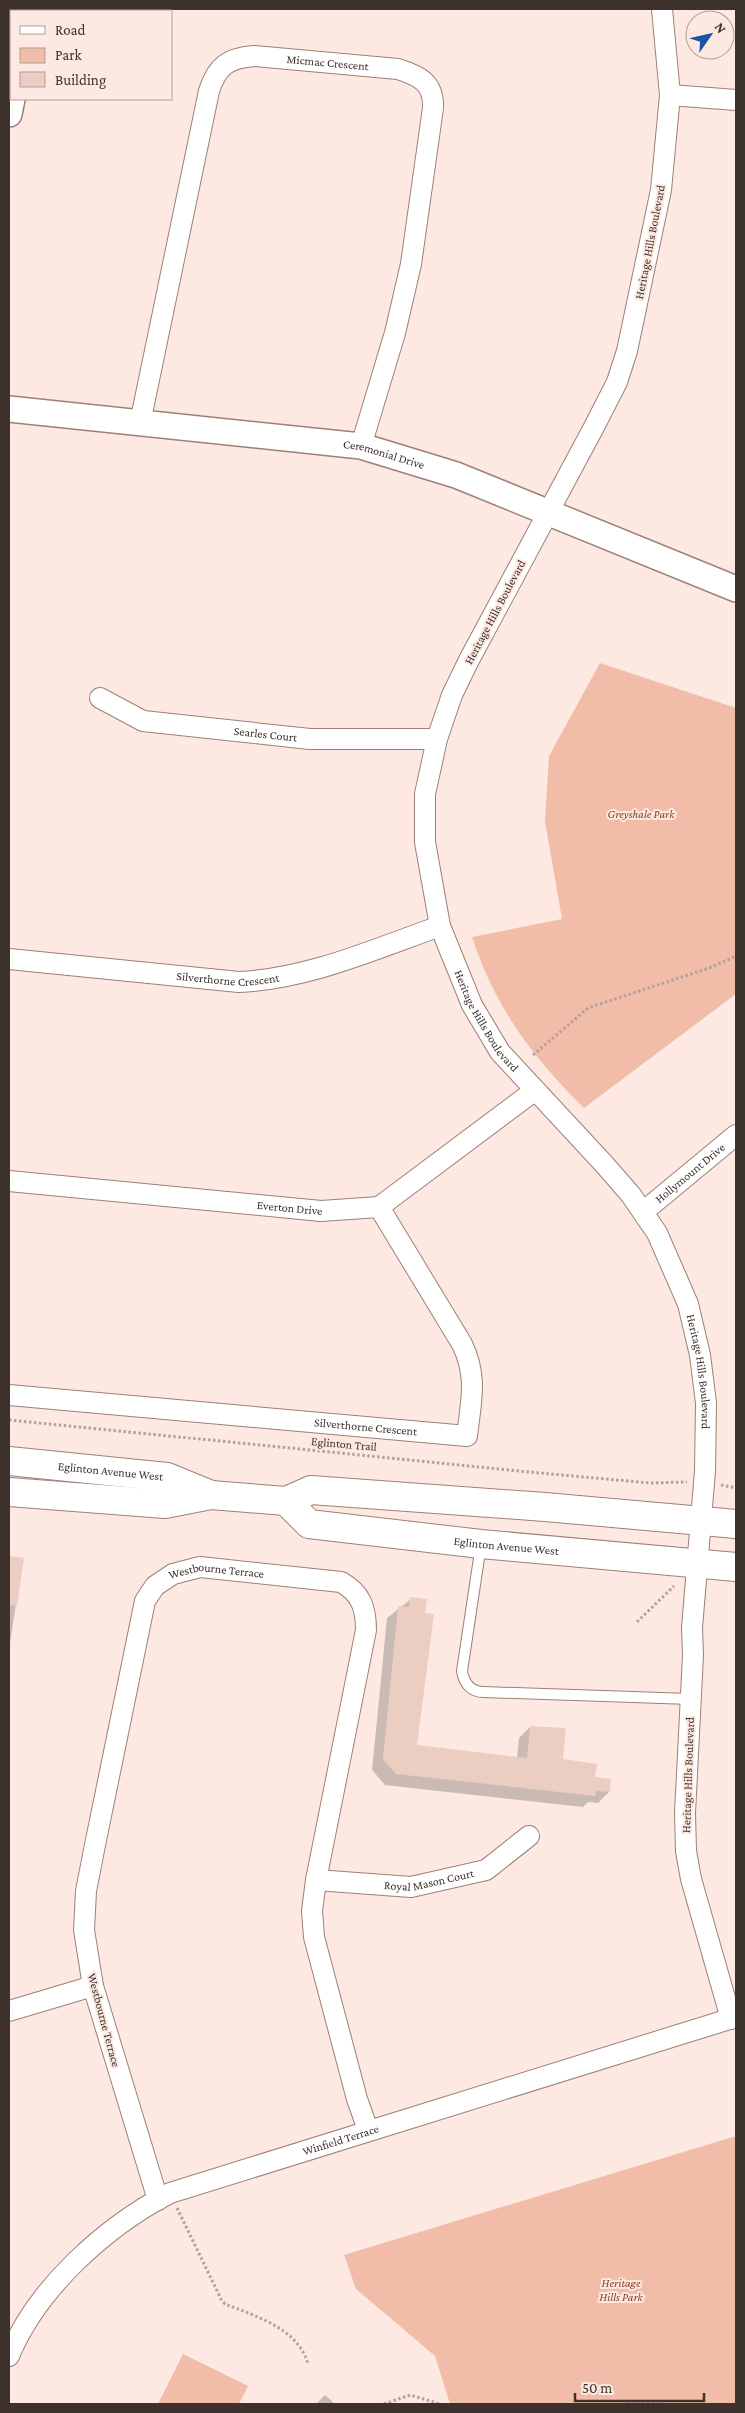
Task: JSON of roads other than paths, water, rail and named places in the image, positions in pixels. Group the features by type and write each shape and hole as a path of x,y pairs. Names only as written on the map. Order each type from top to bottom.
{"main road":[{"name":"Eglinton Avenue West","path":"9,1461 167,1477 211,1495"},
{"name":"Eglinton Avenue West","path":"9,1492 165,1504 211,1495 286,1501 311,1490 544,1507 736,1524"},
{"name":"Eglinton Avenue West","path":"286,1501 309,1524 481,1544 736,1568"}],"street":[{"name":"Heritage Hills Boulevard","path":"662,9 670,95 661,190 628,350 617,382 452,695 437,739 425,794 425,842 440,926 472,1005 500,1052 534,1091 604,1164 643,1212 657,1233 682,1288 700,1355 706,1403 705,1471 692,1628 691,1699 685,1814 686,1851 691,1879 734,2018"},
{"name":"Micmac Crescent","path":"140,423 207,100 214,75 237,57 254,56 398,69 417,75 434,95 411,264 395,333 361,446"},
{"path":"670,95 736,100"},
{"path":"9,114 12,100"},
{"name":"Ceremonial Drive","path":"9,409 361,446 456,474 736,589"},
{"name":"Searles Court","path":"100,698 142,721 310,739 437,739"},
{"name":"Silverthorne Crescent","path":"9,958 239,982 269,981 296,975 440,926"},
{"path":"380,1207 534,1091"},
{"name":"Hollymount Drive","path":"643,1212 736,1135"},
{"name":"Everton Drive","path":"9,1181 321,1211 380,1207"},
{"name":"Silverthorne Crescent","path":"9,1396 467,1436 474,1380 470,1360 380,1207"},
{"name":"Westbourne Terrace","path":"164,2196 92,1986 84,1930 86,1891 94,1846 145,1600 155,1586 173,1574 200,1567 342,1582 352,1589 365,1608 366,1630 316,1880 312,1910 314,1936 357,2099 368,2130"},
{"name":"Royal Mason Court","path":"316,1880 411,1887 486,1870 529,1836"},
{"path":"9,2011 92,1986"},
{"name":"Winfield Terrace","path":"11,2344 56,2282 86,2250 164,2196 368,2130 734,2018"}],"lane":[{"path":"481,1544 462,1671 468,1687 484,1692 691,1699"}],"park label":[{"name":"Greyshale Park","path":"641,814"},
{"name":"Heritage Hills Park","path":"621,2290"}]}
